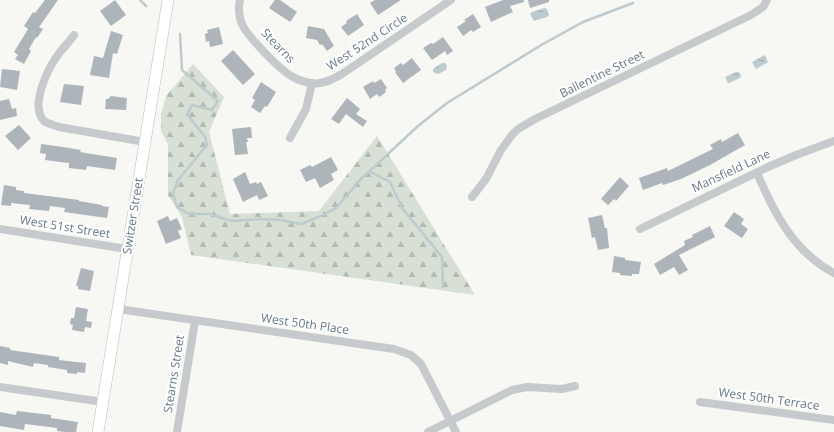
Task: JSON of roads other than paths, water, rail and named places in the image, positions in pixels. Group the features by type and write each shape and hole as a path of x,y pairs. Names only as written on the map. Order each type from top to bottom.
{"street":[{"name":"Switzer Street","path":"98,432 168,0"},
{"name":"Stearns","path":"240,0 238,7 243,24 257,43 292,77 312,83"},
{"name":"West 52nd Circle","path":"312,83 333,79 342,74 451,0"},
{"name":"Ballentine Street","path":"472,197 486,179 501,150 518,129 751,15 762,7 767,0"},
{"path":"74,35 52,65 42,85 39,105 40,114 45,122 58,127 145,142"},
{"path":"290,138 306,109 312,83"},
{"name":"Mansfield Lane","path":"640,229 796,155 834,141"},
{"path":"757,173 775,212 789,234 814,260 834,273"},
{"name":"West 51st Street","path":"0,229 127,248"},
{"name":"West 50th Place","path":"118,309 394,349 411,355 421,364 456,432"},
{"name":"Stearns Street","path":"177,432 195,321"},
{"path":"428,432 512,390 527,387 562,389 575,386"},
{"path":"0,387 102,402"},
{"name":"West 50th Terrace","path":"700,402 834,420"}],"water":[{"path":"545,8 547,9 549,15 534,21 530,14"},
{"path":"765,55 768,62 756,69 752,62"},
{"path":"442,63 445,63 447,66 446,70 438,74 433,72 433,69"},
{"path":"739,72 741,76 740,78 728,83 725,77"}],"waterway":[{"path":"140,0 146,6"},
{"path":"180,34 182,70 218,101 212,110 192,105 187,114 205,137 207,145 178,180 173,194 177,207 189,214 209,214 232,221 259,219 280,220 301,224 336,208 361,179 418,126 447,103 543,44 583,22 633,3"},
{"path":"369,171 390,182 402,208 442,257 443,287"}]}
